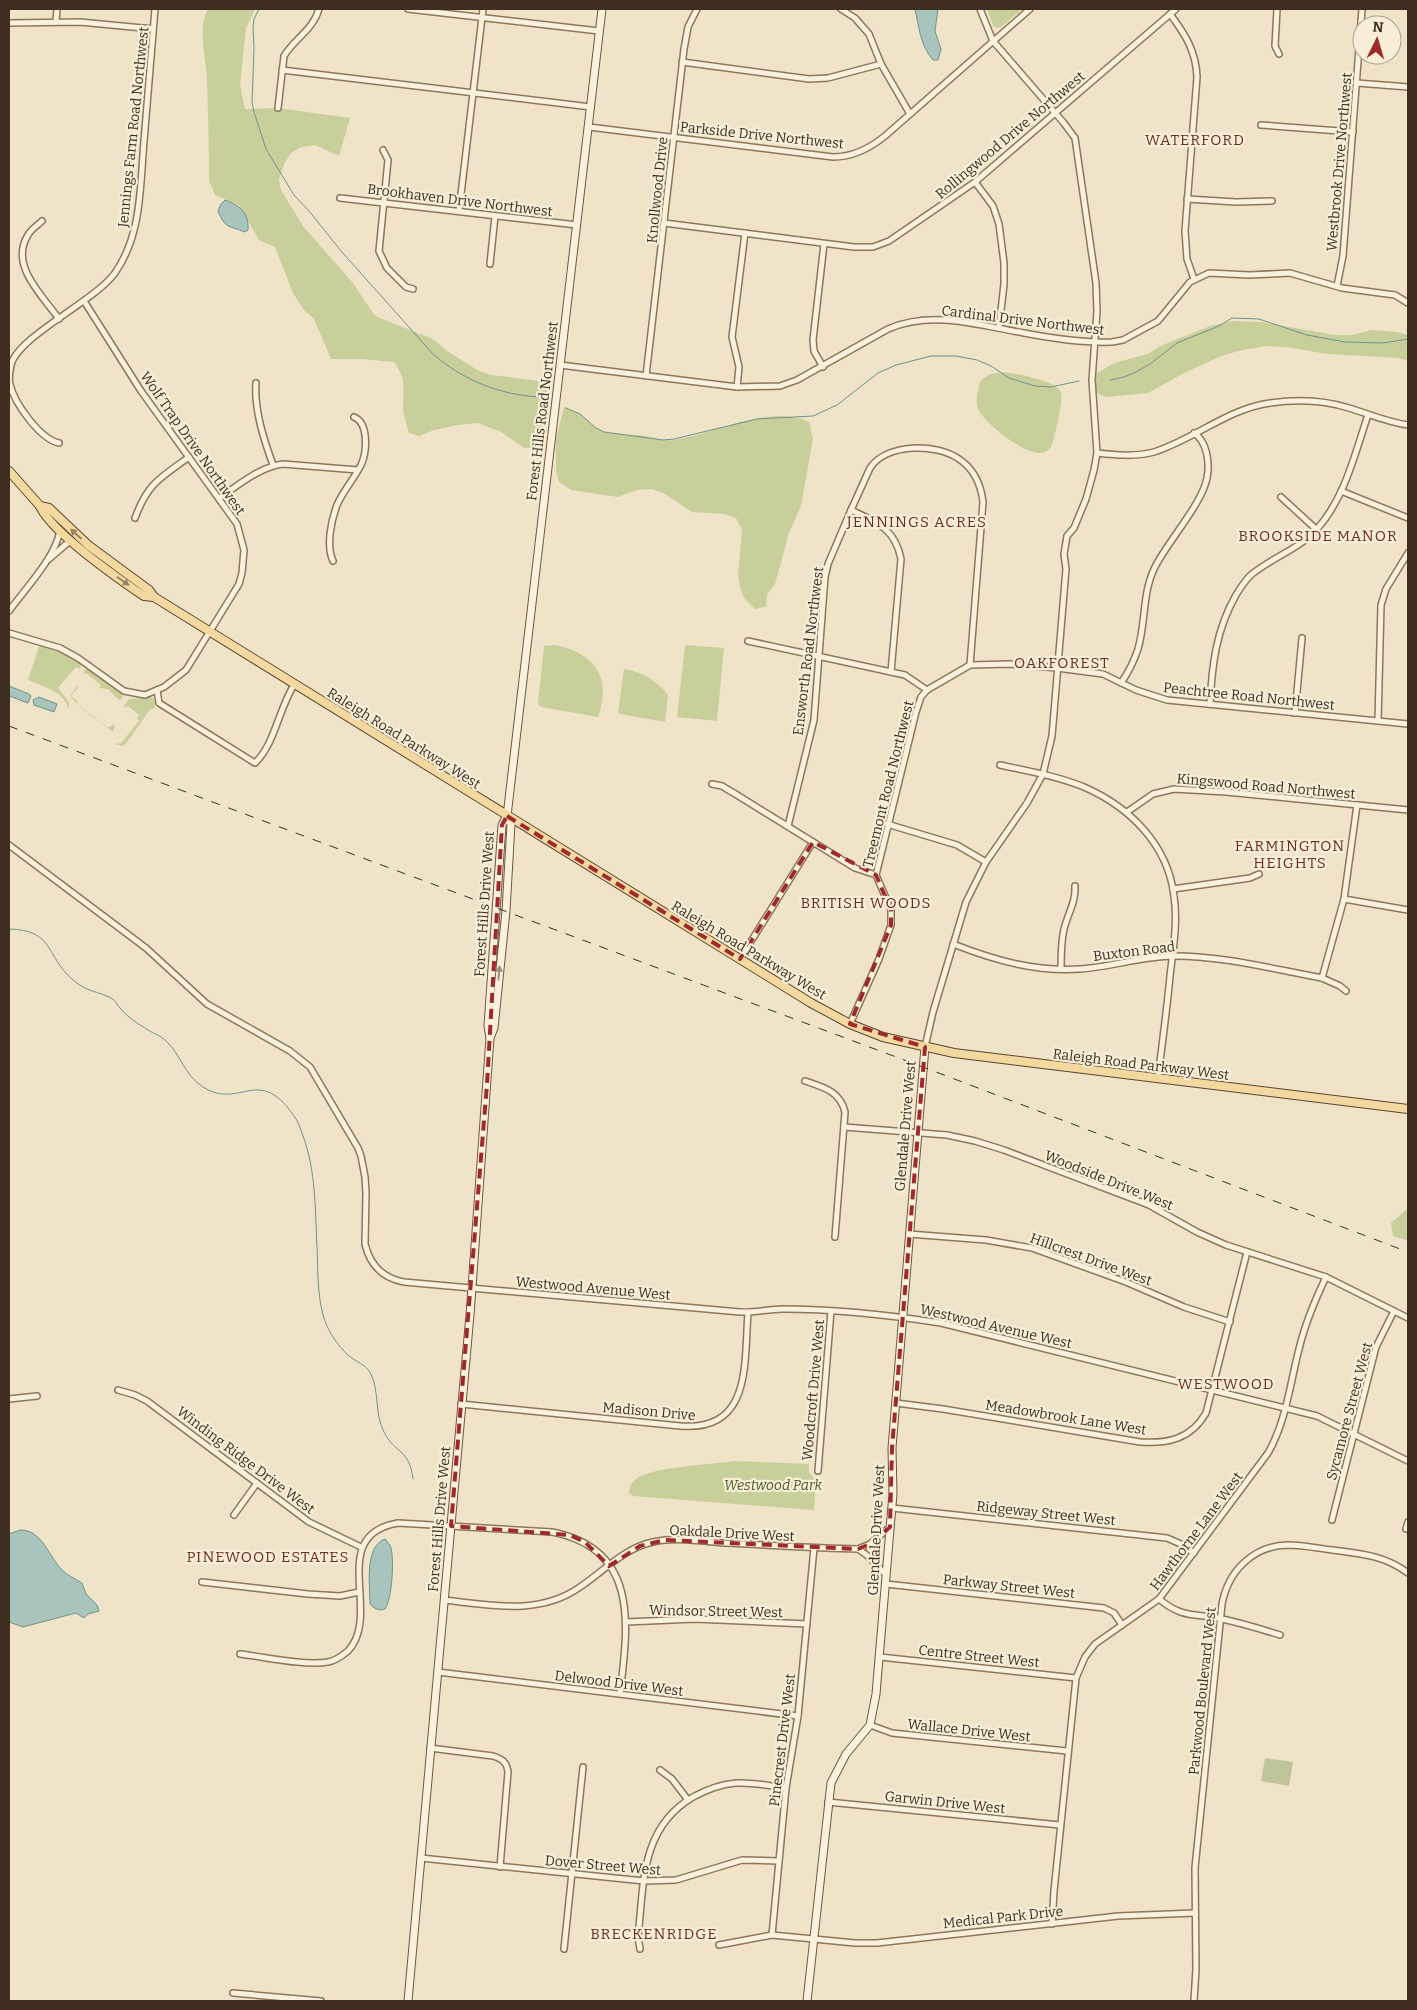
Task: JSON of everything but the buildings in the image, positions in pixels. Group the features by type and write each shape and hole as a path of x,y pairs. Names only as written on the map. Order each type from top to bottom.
{"main road":[{"name":"Forest Hills Road Northwest","path":"508,816 602,9"},
{"name":"Raleigh Road Parkway West","path":"9,471 40,506 44,514 70,540 144,596 154,598 811,1003 850,1024 883,1037 965,1055 1408,1109"},
{"name":"Raleigh Road Parkway West","path":"40,506 49,508 88,545 149,590 154,598"},
{"name":"Forest Hills Drive West","path":"408,2001 472,1288 490,1038 488,1026 502,825 508,816"},
{"name":"Glendale Drive West","path":"807,2001 831,1782 839,1764 870,1725 876,1694 892,1508 892,1448 925,1047"}],"street":[{"path":"56,21 57,9"},
{"name":"Jennings Farm Road Northwest","path":"59,443 50,441 35,427 16,400 9,380 11,366 15,355 23,346 105,284 115,272 130,246 135,230 155,9"},
{"path":"278,108 284,56 288,49 310,29 319,9"},
{"path":"408,9 599,31"},
{"path":"459,211 482,9"},
{"name":"Knollwood Drive","path":"646,376 682,62 688,27 697,9"},
{"path":"841,9 855,18 869,34 881,64 910,114"},
{"path":"925,1047 966,902 986,862 1027,803 1043,774 1052,736 1066,569 1064,554 1068,536 1074,528 1086,498 1097,453 1092,380 1097,311 1096,283 1076,144 1072,134 993,40 980,9"},
{"name":"Parkside Drive Northwest","path":"589,127 839,157 859,152 874,145 1030,9"},
{"name":"Rollingwood Drive Northwest","path":"664,223 824,244 867,248 882,245 906,231 975,182 1176,9"},
{"path":"1277,9 1275,46 1279,54"},
{"name":"Westbrook Drive Northwest","path":"1337,286 1343,256 1362,9"},
{"path":"1170,14 1189,42 1196,64 1197,77 1186,252 1194,279 1203,274 1216,272 1250,275 1290,272 1337,286 1390,294 1402,298 1408,303"},
{"path":"9,23 56,21 154,29"},
{"path":"682,62 809,79 828,78 881,64"},
{"path":"282,70 591,107"},
{"path":"1357,83 1408,87"},
{"path":"1261,126 1353,132"},
{"path":"383,150 388,160 379,246 381,258 406,287 414,289"},
{"path":"975,182 993,206 999,224 1004,264 1004,284 999,328"},
{"name":"Brookhaven Drive Northwest","path":"340,198 577,225"},
{"path":"1188,199 1236,202 1272,201"},
{"path":"490,264 495,216"},
{"path":"42,221 30,231 24,242 22,262 27,274 59,319"},
{"path":"737,387 739,367 732,337 745,233"},
{"path":"822,367 814,351 813,340 824,244"},
{"name":"Cardinal Drive Northwest","path":"560,366 737,387 780,386 798,380 880,333 900,324 913,321 952,320 1025,333 1112,342 1124,340 1158,321 1187,284 1194,279"},
{"name":"Wolf Trap Drive Northwest","path":"84,301 141,391 240,530 244,550 244,564 239,584 186,670 172,682 157,690"},
{"path":"256,383 260,417 273,465"},
{"path":"1097,453 1126,456 1153,452 1168,447 1194,432 1243,409 1280,402 1310,401 1330,403 1387,421 1408,425"},
{"path":"1210,704 1215,646 1222,622 1244,581 1294,549 1317,530 1341,491 1368,415"},
{"path":"333,561 329,552 334,514 341,497 362,461 365,430 361,421 354,417"},
{"path":"1121,683 1132,665 1139,648 1145,599 1151,576 1162,554 1200,495 1207,479 1207,457 1201,437 1194,432"},
{"name":"Ensworth Road Northwest","path":"788,826 814,720 825,577 828,564 872,466 879,458 889,452 915,449 942,452 958,458 970,470 980,486 983,502 970,665"},
{"path":"136,518 141,502 149,488 188,457"},
{"path":"219,498 254,474 273,465 283,464 358,470"},
{"path":"1341,491 1408,518"},
{"path":"1281,497 1317,530"},
{"path":"851,510 884,527 892,535 899,549 900,559 890,672"},
{"path":"9,611 47,560 58,542 60,530"},
{"path":"47,560 70,540"},
{"path":"1378,721 1381,605 1386,588 1408,553"},
{"path":"9,633 60,648 78,658 124,691 145,695 157,690 159,703 255,762 274,734 286,698 294,684"},
{"path":"1295,713 1302,638"},
{"path":"748,641 911,677 927,690"},
{"name":"Peachtree Road Northwest","path":"927,690 970,665 1002,664 1103,674 1153,697 1408,724"},
{"name":"Treemont Road Northwest","path":"850,1024 879,960 892,925 891,910 876,875 916,712 921,698 927,690"},
{"path":"1000,764 1043,774 1085,788 1106,798 1128,812 1154,844 1167,870 1173,889 1175,910 1173,956 1158,1078"},
{"path":"712,784 722,786 855,868 876,875"},
{"name":"Kingswood Road Northwest","path":"1128,812 1153,794 1174,788 1408,810"},
{"path":"1322,978 1344,899 1358,805"},
{"path":"887,824 957,845 986,862"},
{"path":"740,959 813,842"},
{"name":"Westwood Avenue West","path":"9,846 146,948 207,1004 298,1056 310,1067 358,1148 363,1163 366,1193 365,1244 367,1254 375,1267 386,1276 398,1281 748,1312 782,1309 902,1317 941,1323 1317,1416 1408,1461"},
{"path":"1173,889 1250,878 1259,874"},
{"path":"1061,969 1062,938 1068,917 1076,900 1075,886"},
{"path":"1344,899 1408,910"},
{"name":"Buxton Road","path":"953,944 1013,964 1061,969 1097,967 1173,956 1224,960 1322,978 1346,990"},
{"path":"805,1081 828,1089 838,1096 844,1106 835,1237"},
{"name":"Woodside Drive West","path":"844,1126 917,1132 967,1139 1004,1150 1149,1205 1197,1232 1247,1252 1326,1277 1408,1318"},
{"name":"Hillcrest Drive West","path":"909,1234 986,1240 1032,1248 1117,1279 1184,1307 1230,1322"},
{"name":"Meadowbrook Lane West","path":"896,1403 1140,1442 1160,1443 1182,1436 1202,1421 1206,1413 1247,1252"},
{"name":"Hawthorne Lane West","path":"1052,1924 1060,1825 1076,1678 1085,1657 1095,1644 1160,1599 1268,1453 1277,1435 1285,1408 1302,1336 1326,1277"},
{"name":"Sycamore Street West","path":"1332,1520 1376,1347 1394,1311"},
{"name":"Madison Drive","path":"461,1404 680,1426 707,1425 726,1414 739,1395 748,1312"},
{"name":"Woodcroft Drive West","path":"818,1471 831,1312"},
{"name":"Winding Ridge Drive West","path":"118,1390 147,1401 309,1522 361,1547"},
{"path":"9,1398 37,1396"},
{"path":"234,1515 257,1483"},
{"name":"Ridgeway Street West","path":"892,1508 1167,1538 1183,1544 1194,1553"},
{"path":"1406,1529 1408,1522"},
{"path":"240,1654 311,1663 329,1662 343,1656 354,1644 361,1623 358,1569 361,1547 376,1531 389,1524 552,1532 570,1535 585,1542 600,1554 620,1586 626,1622 620,1694"},
{"path":"858,1550 870,1544 890,1527"},
{"name":"Oakdale Drive West","path":"444,1600 513,1607 538,1606 574,1592 626,1553 640,1546 665,1540 858,1550"},
{"name":"Parkwood Boulevard West","path":"1194,2001 1196,1969 1195,1868 1224,1595 1234,1572 1253,1555 1276,1546 1294,1545 1369,1555 1392,1562 1408,1572"},
{"name":"Pinecrest Drive West","path":"772,1935 786,1788 798,1716 814,1548"},
{"path":"858,1550 868,1556 886,1575"},
{"path":"202,1582 308,1594 340,1596 359,1592"},
{"name":"Parkway Street West","path":"886,1584 1104,1608 1114,1613 1122,1625"},
{"path":"1160,1599 1171,1609 1180,1613 1221,1619 1280,1635"},
{"name":"Windsor Street West","path":"626,1622 695,1619 806,1624"},
{"name":"Centre Street West","path":"880,1657 1076,1678"},
{"name":"Delwood Drive West","path":"438,1672 798,1716"},
{"name":"Wallace Drive West","path":"870,1725 892,1733 1068,1751"},
{"path":"430,1748 493,1756 500,1758 507,1764 508,1772 500,1867"},
{"path":"564,1949 583,1767"},
{"path":"660,1770 672,1779 688,1800"},
{"path":"640,1949 638,1937 648,1853 656,1833 672,1813 701,1792 729,1784 738,1783 786,1788"},
{"name":"Garwin Drive West","path":"828,1802 1060,1825"},
{"name":"Dover Street West","path":"421,1858 644,1881 676,1880 742,1860 779,1861"},
{"name":"Medical Park Drive","path":"720,1944 772,1935 855,1943 877,1943 1118,1916 1196,1913"},
{"path":"233,1993 321,2001"}],"highlighted area":[{"path":"507,816 740,959 813,842 876,875 891,910 891,925 850,1024 925,1047 892,1448 890,1527 870,1544 858,1549 665,1540 640,1546 609,1566 585,1542 570,1535 451,1526 487,1084 502,825"}],"green space":[{"path":"208,9 255,9 246,28 240,85 245,109 278,108 350,118 339,156 315,145 301,147 291,153 284,164 279,180 281,190 303,226 353,283 375,316 433,339 447,351 479,371 492,375 546,382 549,393 537,448 524,448 501,432 478,423 434,430 419,436 409,433 403,409 403,380 394,362 331,359 314,319 304,310 293,293 275,247 259,240 239,205 215,195 209,180 207,80 203,43 203,25"},
{"path":"987,9 1022,9 1001,27 997,28 993,26"},
{"path":"1234,321 1261,322 1335,335 1352,335 1372,330 1397,332 1408,335 1408,361 1398,358 1327,354 1286,347 1267,346 1221,356 1184,373 1148,393 1107,397 1098,394 1095,387 1096,374 1114,363 1148,354 1160,346 1213,325"},
{"path":"1004,372 1044,381 1061,392 1060,410 1054,437 1051,447 1045,452 1029,451 1019,446 999,432 979,411 977,393 980,381 990,374"},
{"path":"564,407 580,414 596,428 604,432 669,440 689,437 759,418 793,417 809,422 813,439 801,506 789,533 775,584 767,595 766,607 755,609 744,598 740,587 738,575 742,530 736,518 725,514 692,512 663,493 651,489 637,490 618,497 571,490 559,482 556,471 556,439"},
{"path":"555,645 581,654 597,669 603,690 598,717 541,707 538,704 544,646"},
{"path":"685,645 724,648 717,721 677,717"},
{"path":"39,646 65,653 81,663 80,669 76,667 58,688 69,702 69,709 58,694 28,680"},
{"path":"85,669 89,669 123,694 122,699 119,700 108,689 99,688 101,685 86,673 83,675"},
{"path":"624,669 637,672 649,678 668,695 665,722 620,714 618,712"},
{"path":"78,685 71,696 78,702 77,704 70,696"},
{"path":"150,697 155,701 154,709 150,709 126,744 122,746 115,744 121,743 139,721 137,718 139,715 128,706 125,708 124,706 129,699"},
{"path":"78,705 107,727 113,724 115,726 113,732 81,708"},
{"path":"1408,1210 1408,1241 1393,1236 1391,1223"},
{"name":"Westwood Park","path":"736,1461 809,1464 810,1473 816,1479 814,1510 633,1496 629,1493 633,1482 643,1475 668,1469"},
{"path":"1265,1758 1293,1762 1289,1786 1261,1781"}],"water":[{"path":"915,9 938,9 935,31 941,49 938,60 933,60 925,48"},
{"path":"225,200 235,204 242,210 247,219 248,230 245,232 223,221 218,211"},
{"path":"9,686 29,694 31,696 28,703 9,696"},
{"path":"39,697 57,704 54,712 34,705 33,700"},
{"path":"20,1530 28,1531 40,1539 62,1570 82,1583 86,1594 97,1605 99,1611 88,1614 84,1618 76,1613 23,1627 9,1622 9,1534"},
{"path":"385,1539 392,1551 392,1578 385,1609 379,1610 370,1604 369,1578 371,1558 374,1550 378,1543"}],"waterway":[{"path":"259,9 254,19 253,27 252,102 266,149 294,195 433,354 469,379 510,393 539,397"},
{"path":"1110,380 1136,372 1150,364 1177,343 1219,326 1232,318 1259,319 1307,335 1345,342 1383,343 1408,339"},
{"path":"566,408 580,414 596,428 604,432 663,440 757,419 813,416 837,405 878,373 896,365 931,356 956,356 977,360 991,366 1009,378 1035,386 1051,387 1079,381"},
{"path":"9,929 24,930 42,939 64,971 73,980 87,989 113,999 130,1018 163,1038 175,1052 191,1077 203,1087 216,1093 228,1094 260,1090 271,1093 283,1102 296,1119 307,1149 313,1176 319,1289 325,1321 340,1347 370,1372 375,1387 381,1425 388,1439 409,1462 413,1479"}],"railway":[{"path":"9,726 923,1067 1408,1252"}],"district":[{"name":"WATERFORD","path":"1195,140"},
{"name":"JENNINGS ACRES","path":"917,522"},
{"name":"BROOKSIDE MANOR","path":"1318,536"},
{"name":"OAKFOREST","path":"1062,663"},
{"name":"FARMINGTON HEIGHTS","path":"1290,854"},
{"name":"BRITISH WOODS","path":"866,903"},
{"name":"WESTWOOD","path":"1226,1384"},
{"name":"PINEWOOD ESTATES","path":"268,1557"},
{"name":"BRECKENRIDGE","path":"654,1934"}]}
